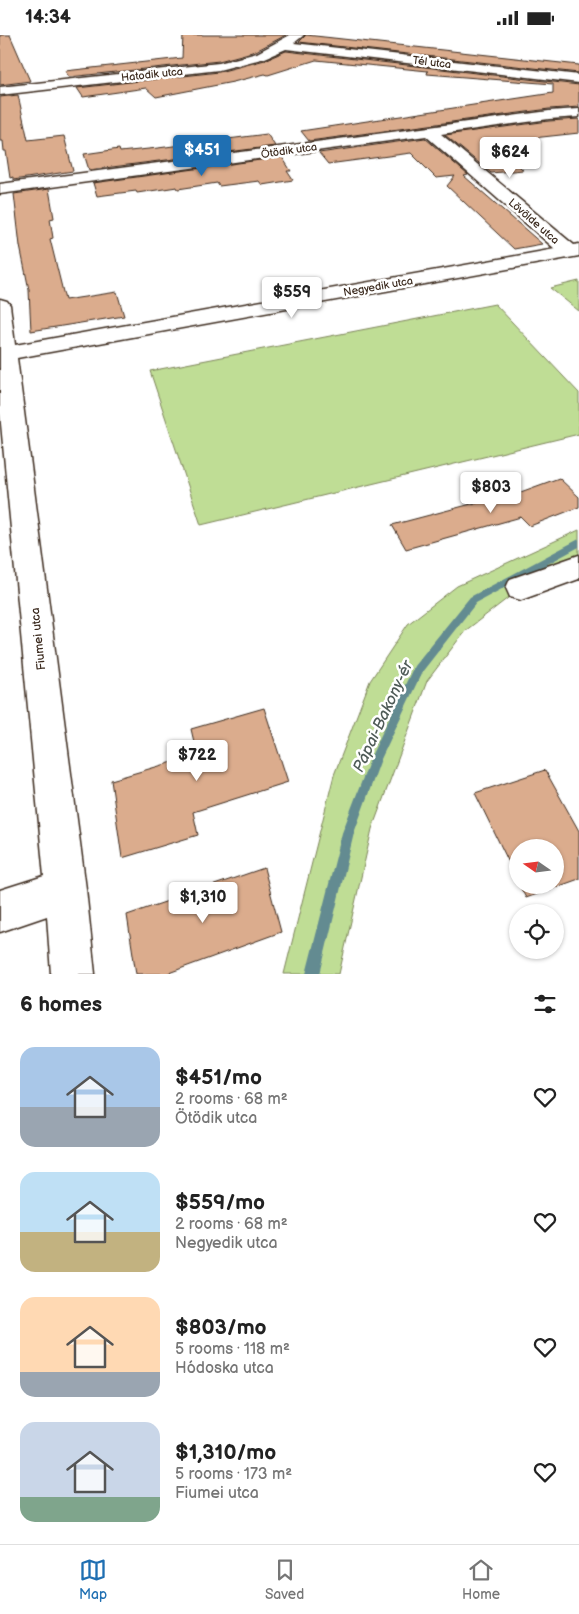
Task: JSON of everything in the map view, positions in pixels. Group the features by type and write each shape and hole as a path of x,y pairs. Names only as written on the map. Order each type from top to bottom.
{"street":[{"name":"Hatodik utca","path":"0,91 210,67 257,58 285,45 298,35"},
{"name":"Tél utca","path":"285,45 579,79"},
{"name":"Ötödik utca","path":"0,189 549,115 579,113"},
{"name":"Lövölde utca","path":"430,132 574,251"},
{"name":"Negyedik utca","path":"3,353 574,251"},
{"name":"Fiumei utca","path":"0,305 3,353 66,889 73,974"},
{"path":"521,588 579,567"},
{"path":"0,911 66,889"}],"green space":[{"path":"579,281 579,311 550,288"},
{"path":"495,304 579,393 579,434 201,525 150,371"},
{"path":"579,530 579,564 521,588 465,631 427,681 372,829 339,974 284,974 334,775 370,681 408,624 457,586"}],"building":[{"path":"0,35 10,35 30,81 0,85"},
{"path":"183,35 286,35 256,51 219,61 69,77 65,71 182,58"},
{"path":"306,35 579,65 579,73 299,42"},
{"path":"286,51 579,85 579,107 549,109 309,141 301,131 553,93 553,84 427,74 428,71 316,60 268,75 265,74 156,97 146,88 83,97 77,88 219,72 265,60"},
{"path":"18,95 28,140 64,136 73,171 13,180 13,177 10,178 6,151 4,151 3,141 0,141 0,97"},
{"path":"579,119 579,133 496,142 523,170 491,173 445,135 549,121"},
{"path":"267,134 275,146 89,170 84,154 119,149 120,152 158,148"},
{"path":"425,138 468,175 464,176 542,244 514,249 447,186 455,176 436,178 411,153 328,164 319,153"},
{"path":"282,157 291,171 287,171 293,180 262,185 259,181 219,186 217,183 178,189 177,187 97,196 93,183"},
{"path":"49,189 54,218 50,219 53,238 50,239 65,300 117,292 124,316 31,331 29,290 20,246 14,194"},
{"path":"559,478 579,497 579,507 530,526 521,517 406,549 392,525 494,498 496,501"},
{"path":"264,708 288,782 193,812 198,835 122,858 111,780 197,755 191,729"},
{"path":"545,770 579,831 579,879 564,884 564,839 509,839 509,863 475,793"},
{"path":"264,868 281,932 166,974 136,974 127,915"},
{"path":"524,894 537,894 526,898"}],"waterway":[{"name":"Pápai-Bakony-ér","path":"313,974 348,833 376,758 418,669 473,600 579,543"}]}
